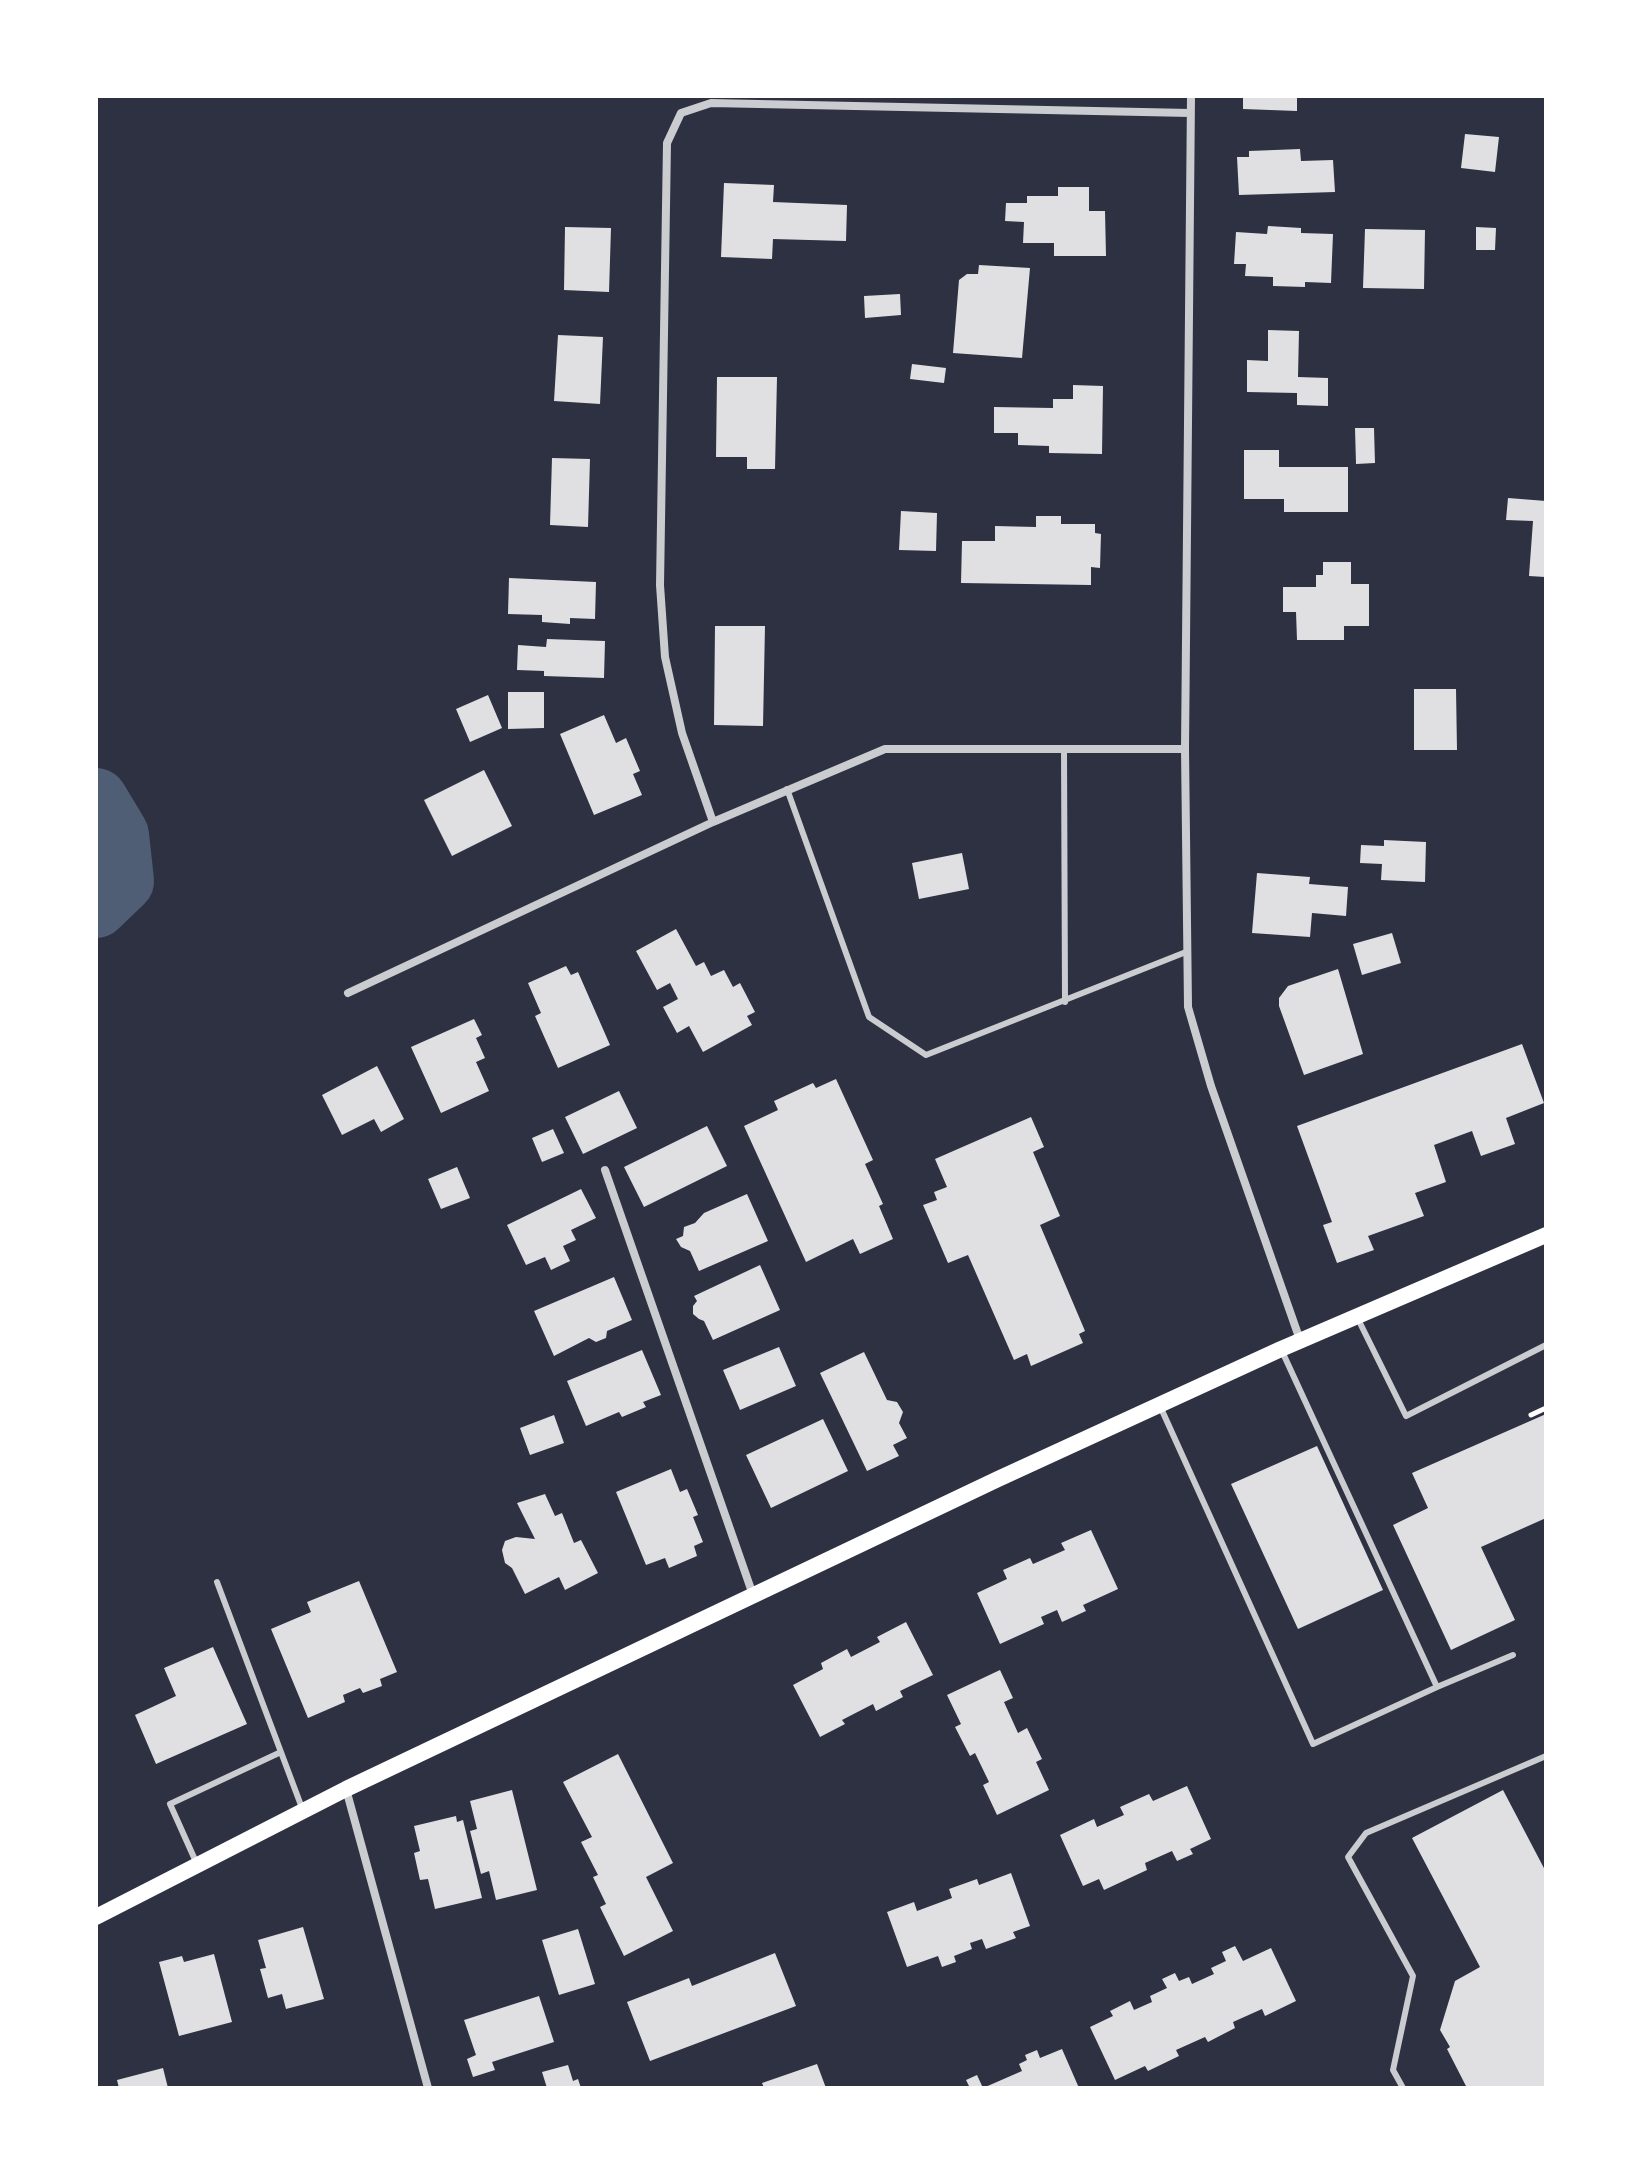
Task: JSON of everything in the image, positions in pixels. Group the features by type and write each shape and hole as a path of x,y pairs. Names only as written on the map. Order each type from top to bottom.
{"main road":[{"path":"96,1917 346,1789 998,1479 1281,1349 1546,1235"}],"street":[{"path":"1191,96 1185,749 1188,1007 1203,1060 1300,1341"},
{"path":"713,822 682,733 665,657 660,585 667,143 681,113 711,103 1190,113"},
{"path":"348,993 713,822 885,749 1185,749"},
{"path":"605,1170 754,1596"},
{"path":"346,1789 428,2088"}],"lane":[{"path":"1064,749 1065,1002"},
{"path":"787,789 869,1017 926,1055 1186,952"},
{"path":"1356,1316 1406,1416 1546,1345"},
{"path":"1281,1349 1437,1687"},
{"path":"1160,1405 1313,1744 1513,1655"},
{"path":"217,1582 303,1811"},
{"path":"197,1866 170,1804 281,1752"},
{"path":"1403,2088 1393,2070 1413,1976 1348,1857 1366,1833 1546,1756"}],"path":[{"path":"1531,1415 1546,1408"}],"water":[{"path":"96,882 148,883 137,909 110,931 96,936"}],"building":[{"path":"1243,96 1297,96 1297,111 1243,109"},
{"path":"1465,134 1499,137 1495,172 1461,168"},
{"path":"1300,149 1301,161 1333,160 1335,192 1239,195 1237,157 1249,157 1249,151"},
{"path":"724,183 774,185 773,202 847,205 846,241 773,239 772,259 721,257"},
{"path":"1058,187 1089,187 1089,211 1105,211 1106,256 1054,256 1054,243 1023,243 1024,222 1005,221 1006,203 1027,203 1027,196 1058,196"},
{"path":"1268,226 1301,228 1301,233 1333,234 1331,283 1305,282 1305,287 1273,286 1273,277 1245,276 1246,264 1234,264 1236,232 1267,234"},
{"path":"565,227 611,228 609,292 564,290"},
{"path":"1476,227 1496,228 1495,250 1476,250"},
{"path":"1365,229 1425,230 1424,289 1363,288"},
{"path":"979,265 1030,268 1022,358 953,353 959,280 967,274 978,274"},
{"path":"900,294 901,315 865,318 864,296"},
{"path":"1268,330 1299,331 1298,377 1328,378 1328,406 1297,405 1297,393 1247,392 1247,360 1268,361"},
{"path":"558,335 603,337 600,404 554,401"},
{"path":"912,364 946,368 944,383 910,379"},
{"path":"717,377 777,377 775,469 747,469 747,457 716,457"},
{"path":"1073,385 1103,386 1102,454 1049,453 1049,446 1018,445 1018,433 994,433 994,407 1053,408 1053,399 1073,399"},
{"path":"1355,428 1374,428 1375,463 1356,464"},
{"path":"1244,450 1279,450 1279,467 1348,467 1348,512 1284,512 1284,499 1244,499"},
{"path":"552,458 590,459 588,527 550,525"},
{"path":"1508,498 1546,501 1545,577 1529,576 1533,521 1506,520"},
{"path":"901,511 937,513 936,551 899,550"},
{"path":"1036,516 1061,516 1061,524 1095,524 1095,533 1101,534 1100,568 1091,567 1091,585 961,583 962,541 995,541 995,526 1036,527"},
{"path":"1323,562 1351,562 1351,584 1369,584 1369,626 1344,626 1344,640 1297,640 1296,612 1283,612 1283,587 1316,587 1316,575 1323,575"},
{"path":"509,578 596,582 595,619 570,618 570,624 542,622 542,615 508,614"},
{"path":"715,626 765,626 763,726 714,725"},
{"path":"547,639 605,641 604,678 544,676 544,671 517,670 518,645 546,647"},
{"path":"1414,689 1456,689 1457,750 1414,750"},
{"path":"508,692 544,692 544,728 508,729"},
{"path":"488,695 502,728 470,742 456,709"},
{"path":"604,715 616,743 626,738 640,771 633,774 642,795 594,815 560,734"},
{"path":"484,770 512,826 452,856 424,800"},
{"path":"1384,840 1426,842 1425,882 1381,880 1382,864 1360,863 1361,845 1384,846"},
{"path":"962,853 969,889 919,899 912,863"},
{"path":"1257,873 1310,877 1309,884 1348,887 1346,916 1312,913 1310,937 1252,933"},
{"path":"676,929 696,966 704,962 711,976 724,970 733,987 740,983 755,1012 747,1016 752,1025 703,1052 689,1026 677,1033 663,1007 678,999 670,983 657,990 636,951"},
{"path":"1392,933 1401,963 1362,975 1353,944"},
{"path":"566,966 571,975 578,972 610,1045 558,1068 535,1016 541,1013 528,983"},
{"path":"1338,969 1363,1054 1304,1075 1279,1006 1279,998 1288,986"},
{"path":"474,1019 482,1035 476,1038 485,1058 476,1062 489,1091 441,1113 411,1047"},
{"path":"1522,1044 1544,1103 1506,1118 1515,1144 1481,1156 1472,1131 1434,1145 1446,1182 1415,1193 1424,1216 1368,1236 1374,1250 1337,1263 1323,1225 1332,1222 1297,1126"},
{"path":"377,1066 404,1119 381,1132 374,1119 342,1135 322,1095"},
{"path":"836,1079 873,1160 865,1164 883,1204 879,1206 893,1239 860,1254 853,1239 806,1262 744,1126 778,1110 774,1101 813,1083 816,1088"},
{"path":"619,1091 637,1128 583,1154 565,1117"},
{"path":"1031,1117 1044,1147 1033,1152 1060,1216 1040,1225 1085,1331 1079,1334 1083,1343 1031,1366 1027,1354 1014,1360 968,1255 948,1263 923,1205 937,1200 934,1192 947,1187 935,1159"},
{"path":"707,1126 727,1166 644,1207 624,1167"},
{"path":"553,1129 564,1153 542,1162 532,1138"},
{"path":"457,1167 470,1198 441,1209 428,1179"},
{"path":"581,1189 596,1218 571,1230 576,1240 563,1246 570,1261 551,1270 545,1257 526,1265 507,1225"},
{"path":"747,1194 768,1241 699,1271 690,1251 681,1247 676,1239 683,1236 684,1227 695,1223 704,1213"},
{"path":"760,1265 780,1310 713,1340 704,1321 693,1314 697,1301 694,1296"},
{"path":"614,1277 632,1320 607,1331 606,1338 596,1342 589,1338 554,1356 534,1311"},
{"path":"779,1347 796,1386 740,1410 723,1370"},
{"path":"642,1350 661,1395 643,1402 646,1407 622,1417 619,1412 586,1426 567,1381"},
{"path":"864,1352 887,1400 897,1402 903,1412 899,1423 907,1438 893,1445 899,1456 867,1471 820,1373"},
{"path":"1546,1414 1546,1518 1481,1547 1515,1620 1451,1650 1393,1525 1428,1508 1412,1473"},
{"path":"554,1415 564,1443 530,1455 520,1428"},
{"path":"823,1419 848,1471 771,1508 746,1455"},
{"path":"1317,1446 1383,1590 1298,1629 1231,1484"},
{"path":"671,1469 680,1492 687,1489 698,1515 693,1517 703,1542 694,1546 697,1556 669,1568 665,1558 646,1565 616,1492"},
{"path":"545,1494 555,1516 562,1513 574,1543 581,1540 598,1573 565,1590 559,1577 525,1594 512,1568 505,1563 502,1550 505,1541 516,1537 535,1539 517,1503"},
{"path":"1091,1530 1118,1589 1083,1605 1086,1611 1062,1622 1057,1610 1041,1617 1044,1624 1000,1644 977,1593 1007,1579 1003,1570 1030,1558 1033,1564 1065,1550 1061,1543"},
{"path":"359,1581 397,1672 380,1679 382,1686 363,1693 360,1688 343,1695 345,1702 308,1718 271,1629 311,1612 307,1602"},
{"path":"906,1622 933,1675 900,1691 903,1697 876,1711 873,1704 842,1720 845,1724 820,1737 793,1685 823,1669 821,1663 847,1649 851,1657 880,1642 877,1637"},
{"path":"213,1647 247,1724 156,1764 135,1715 176,1696 164,1668"},
{"path":"1000,1670 1013,1698 1004,1702 1018,1733 1027,1728 1042,1759 1036,1762 1049,1790 997,1815 983,1785 989,1782 975,1753 970,1756 955,1727 961,1724 947,1695"},
{"path":"618,1754 673,1863 646,1877 673,1931 624,1956 600,1907 606,1904 593,1877 598,1875 581,1842 592,1837 563,1782"},
{"path":"1187,1786 1211,1839 1190,1849 1193,1854 1177,1861 1172,1851 1145,1863 1147,1870 1104,1890 1099,1879 1083,1886 1060,1835 1094,1819 1097,1827 1124,1815 1120,1807 1149,1794 1153,1801"},
{"path":"512,1790 537,1890 496,1900 489,1871 481,1874 470,1831 477,1829 470,1801"},
{"path":"1503,1790 1546,1872 1546,2088 1467,2088 1440,2030 1455,1981 1480,1967 1412,1838"},
{"path":"456,1816 457,1822 463,1820 482,1898 435,1909 428,1879 420,1880 414,1853 420,1851 414,1826"},
{"path":"1011,1873 1030,1926 1013,1932 1016,1938 986,1949 982,1939 970,1943 972,1949 954,1956 956,1962 942,1967 938,1956 907,1967 887,1912 914,1902 917,1911 952,1898 949,1889 977,1879 979,1885"},
{"path":"303,1927 324,1999 286,2009 282,1994 268,1998 260,1969 266,1968 258,1940"},
{"path":"578,1929 595,1984 559,1995 542,1940"},
{"path":"1235,1946 1243,1961 1271,1948 1296,2001 1265,2016 1262,2009 1233,2022 1235,2028 1208,2042 1205,2037 1176,2050 1179,2056 1148,2071 1145,2066 1115,2080 1090,2027 1113,2016 1110,2011 1130,2001 1134,2010 1152,2002 1150,1996 1167,1988 1162,1979 1175,1973 1179,1981 1189,1977 1192,1984 1214,1974 1211,1968 1226,1961 1222,1952"},
{"path":"775,1953 796,2006 650,2061 627,2002 689,1978 692,1986"},
{"path":"214,1954 232,2022 179,2036 159,1962 182,1956 184,1962"},
{"path":"539,1996 554,2042 492,2062 495,2070 473,2077 467,2059 476,2055 464,2020"},
{"path":"1062,2049 1079,2088 983,2088 1022,2071 1019,2064 1027,2060 1025,2055 1037,2050 1040,2058"},
{"path":"817,2064 826,2088 764,2088 762,2083"},
{"path":"568,2065 573,2081 578,2079 581,2088 547,2088 542,2072"},
{"path":"163,2068 168,2088 119,2088 117,2080"},
{"path":"977,2075 983,2088 970,2088 966,2080"}],"waterway":[{"path":"96,800 117,835 122,881 96,906"}]}
